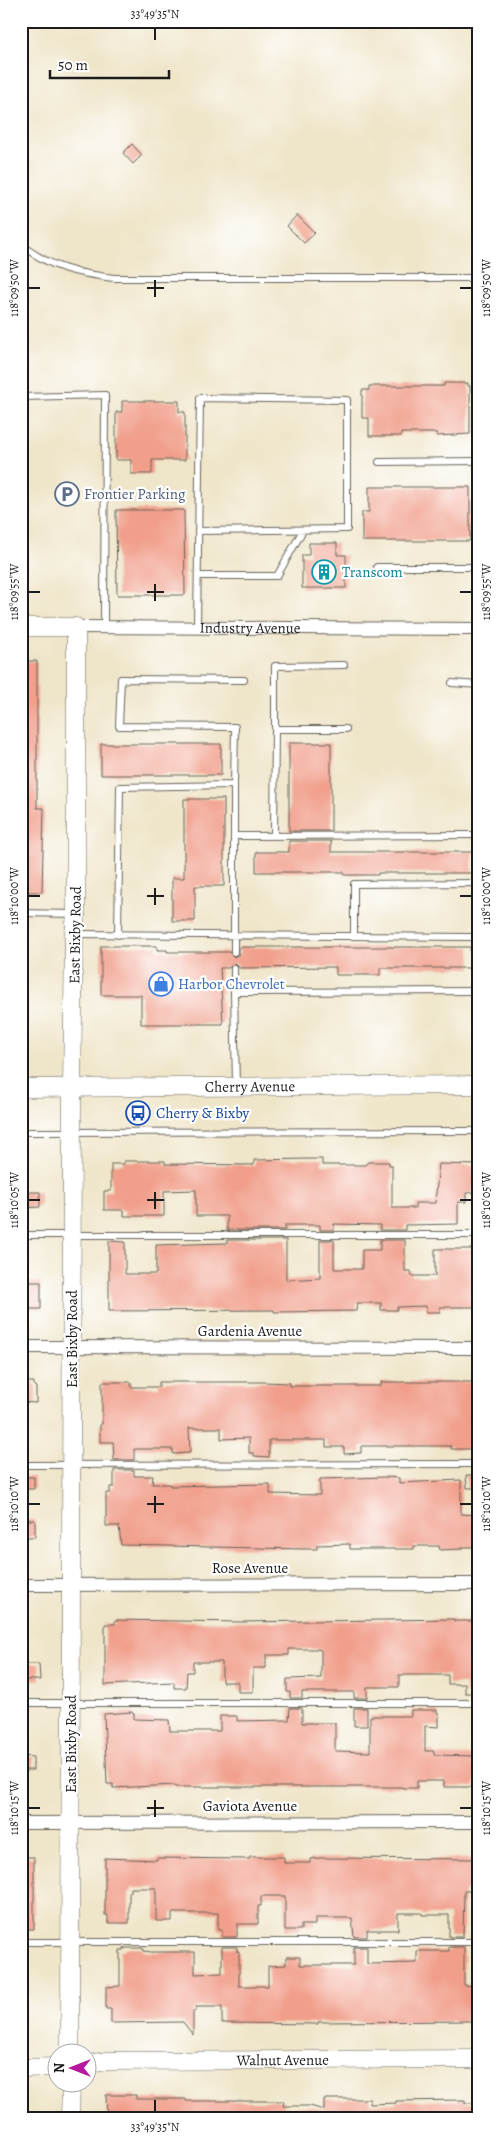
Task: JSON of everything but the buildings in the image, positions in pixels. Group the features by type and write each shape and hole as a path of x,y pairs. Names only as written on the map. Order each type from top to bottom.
{"street":[{"name":"Industry Avenue","path":"21,627 479,628"},
{"name":"East Bixby Road","path":"70,2042 72,1088 74,934 76,914 76,627"},
{"name":"Cherry Avenue","path":"21,1088 479,1085"},
{"name":"Gardenia Avenue","path":"21,1347 479,1348"},
{"name":"Rose Avenue","path":"21,1585 479,1584"},
{"name":"Gaviota Avenue","path":"21,1823 479,1822"},
{"name":"Walnut Avenue","path":"98,2062 479,2059"},
{"path":"21,2068 48,2067"},
{"path":"70,2092 70,2119"}],"lane":[{"path":"21,246 54,266 84,274 114,278 479,278"},
{"path":"21,397 105,395 104,627"},
{"path":"198,531 347,529 347,400 200,398 198,531 198,627"},
{"path":"379,462 479,461"},
{"path":"198,576 277,576 303,530"},
{"path":"377,567 479,567"},
{"path":"274,836 275,666 344,665"},
{"path":"234,952 235,727 119,726 121,679 244,680"},
{"path":"452,683 479,685"},
{"path":"275,729 346,730"},
{"path":"118,934 120,787 234,786"},
{"path":"234,836 479,835"},
{"path":"354,936 354,884 479,883"},
{"path":"21,913 76,914"},
{"path":"74,934 472,937 479,944"},
{"path":"234,968 236,1086"},
{"path":"234,992 479,991"},
{"path":"21,1132 479,1131"},
{"path":"21,1235 479,1235"},
{"path":"21,1465 479,1464"},
{"path":"21,1703 479,1703"},
{"path":"21,1942 479,1942"}],"place":[{"name":"Frontier Parking","path":"67,494"},
{"name":"Transcom","path":"324,572"},
{"name":"Harbor Chevrolet","path":"161,984"},
{"name":"Cherry & Bixby","path":"138,1113"}]}
